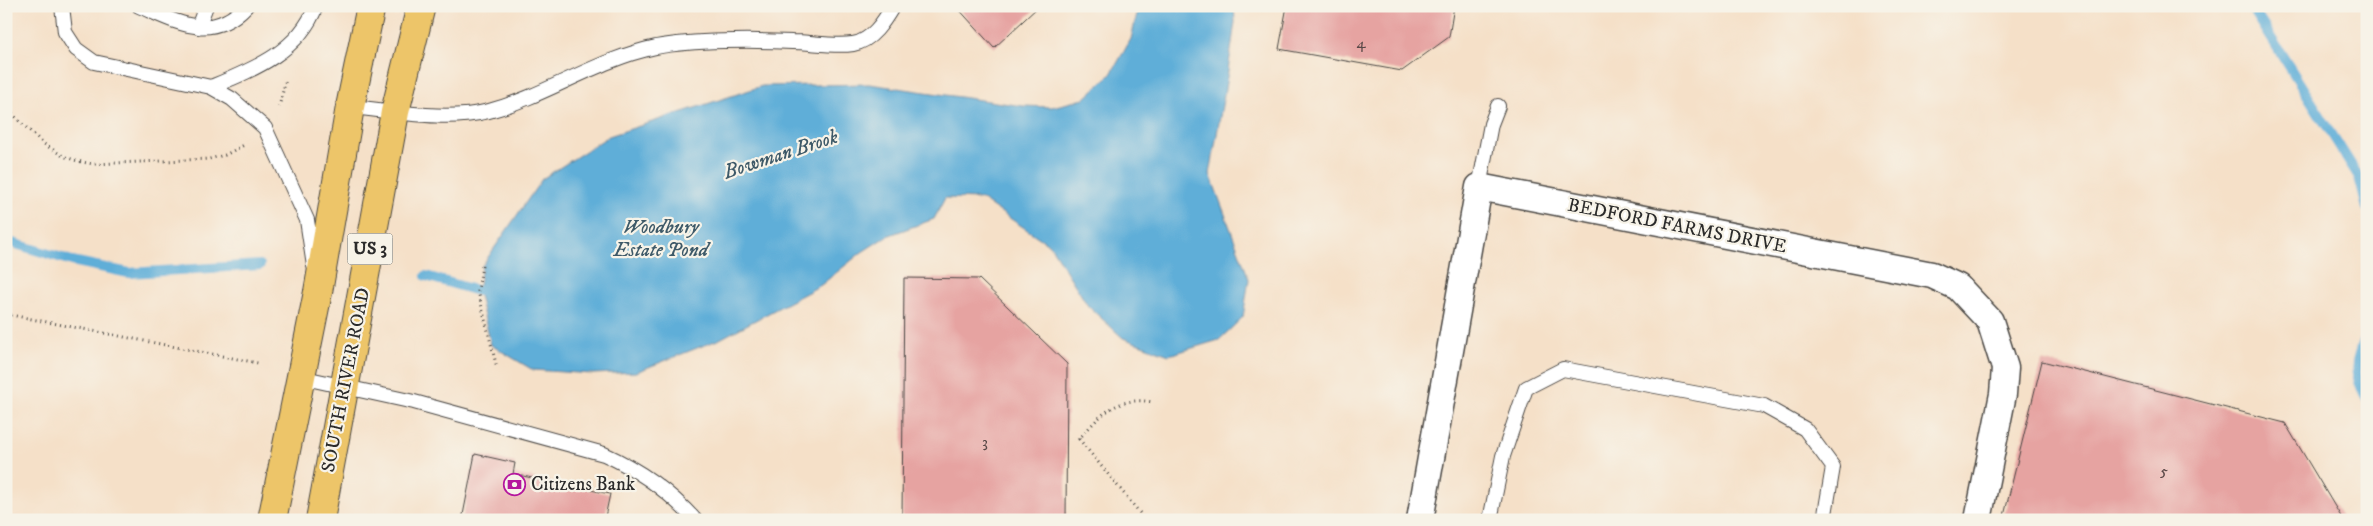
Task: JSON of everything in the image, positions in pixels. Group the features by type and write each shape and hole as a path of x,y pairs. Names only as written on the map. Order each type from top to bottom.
{"main road":[{"name":"US 3","path":"272,520 318,292 350,106 371,6"},
{"name":"SOUTH RIVER ROAD","path":"320,520 395,112 421,6"}],"street":[{"name":"BEDFORD FARMS DRIVE","path":"1479,188 1932,275 1958,287 1990,321 2005,368 2003,394 1978,520"},
{"path":"1420,520 1479,188"}],"lane":[{"path":"62,6 62,20 70,41 76,49 94,62 210,87 232,99 265,128 307,220 318,292"},
{"path":"138,6 198,27 222,24 246,6"},
{"path":"198,27 206,6"},
{"path":"222,24 228,6"},
{"path":"210,87 261,66 278,54 300,34 316,6"},
{"path":"350,106 395,112 468,115 490,110 601,63 656,47 777,41 854,44 872,35 893,6"},
{"path":"1479,188 1491,124 1498,106"},
{"path":"1490,520 1503,456 1526,388 1563,369 1764,406 1805,429 1833,467 1824,520"},
{"path":"300,378 414,402 604,454 628,465 684,508 695,520"}],"path":[{"path":"6,105 17,119 44,144 63,156 93,164 209,159 235,151 253,139 277,117 289,66 278,54"},
{"path":"482,266 478,291 497,368"},
{"path":"6,314 258,363"},
{"path":"1140,513 1079,438 1095,421 1116,405 1141,400 1154,402"}],"water":[{"name":"Woodbury Estate Pond","path":"1139,6 1234,6 1235,22 1228,71 1210,174 1249,279 1243,317 1219,340 1169,355 1123,338 1088,306 1050,245 981,199 945,198 934,219 887,236 862,252 821,285 720,339 636,372 593,374 533,370 491,345 478,291 482,266 542,179 609,136 762,86 869,84 1023,106 1052,107 1084,99 1111,74 1131,39"}],"building":[{"path":"956,6 1039,6 994,48"},
{"path":"1287,6 1454,6 1449,37 1402,71 1279,49"},
{"path":"904,278 979,279 1067,364 1066,520 902,520"},
{"path":"2042,361 2285,423 2343,520 2003,520"},
{"name":"Citizens Bank","path":"475,454 515,463 513,474 610,494 605,517 614,520 462,520"}],"waterway":[{"name":"Bowman Brook","path":"2251,6 2359,177 2367,208"},
{"name":"Bowman Brook","path":"6,241 72,261 129,273 260,265"},
{"name":"Bowman Brook","path":"426,276 478,291 491,289"},
{"name":"Bowman Brook","path":"2367,334 2356,366 2359,381 2367,399"}],"place":[{"name":"Citizens Bank","path":"515,484"}]}
